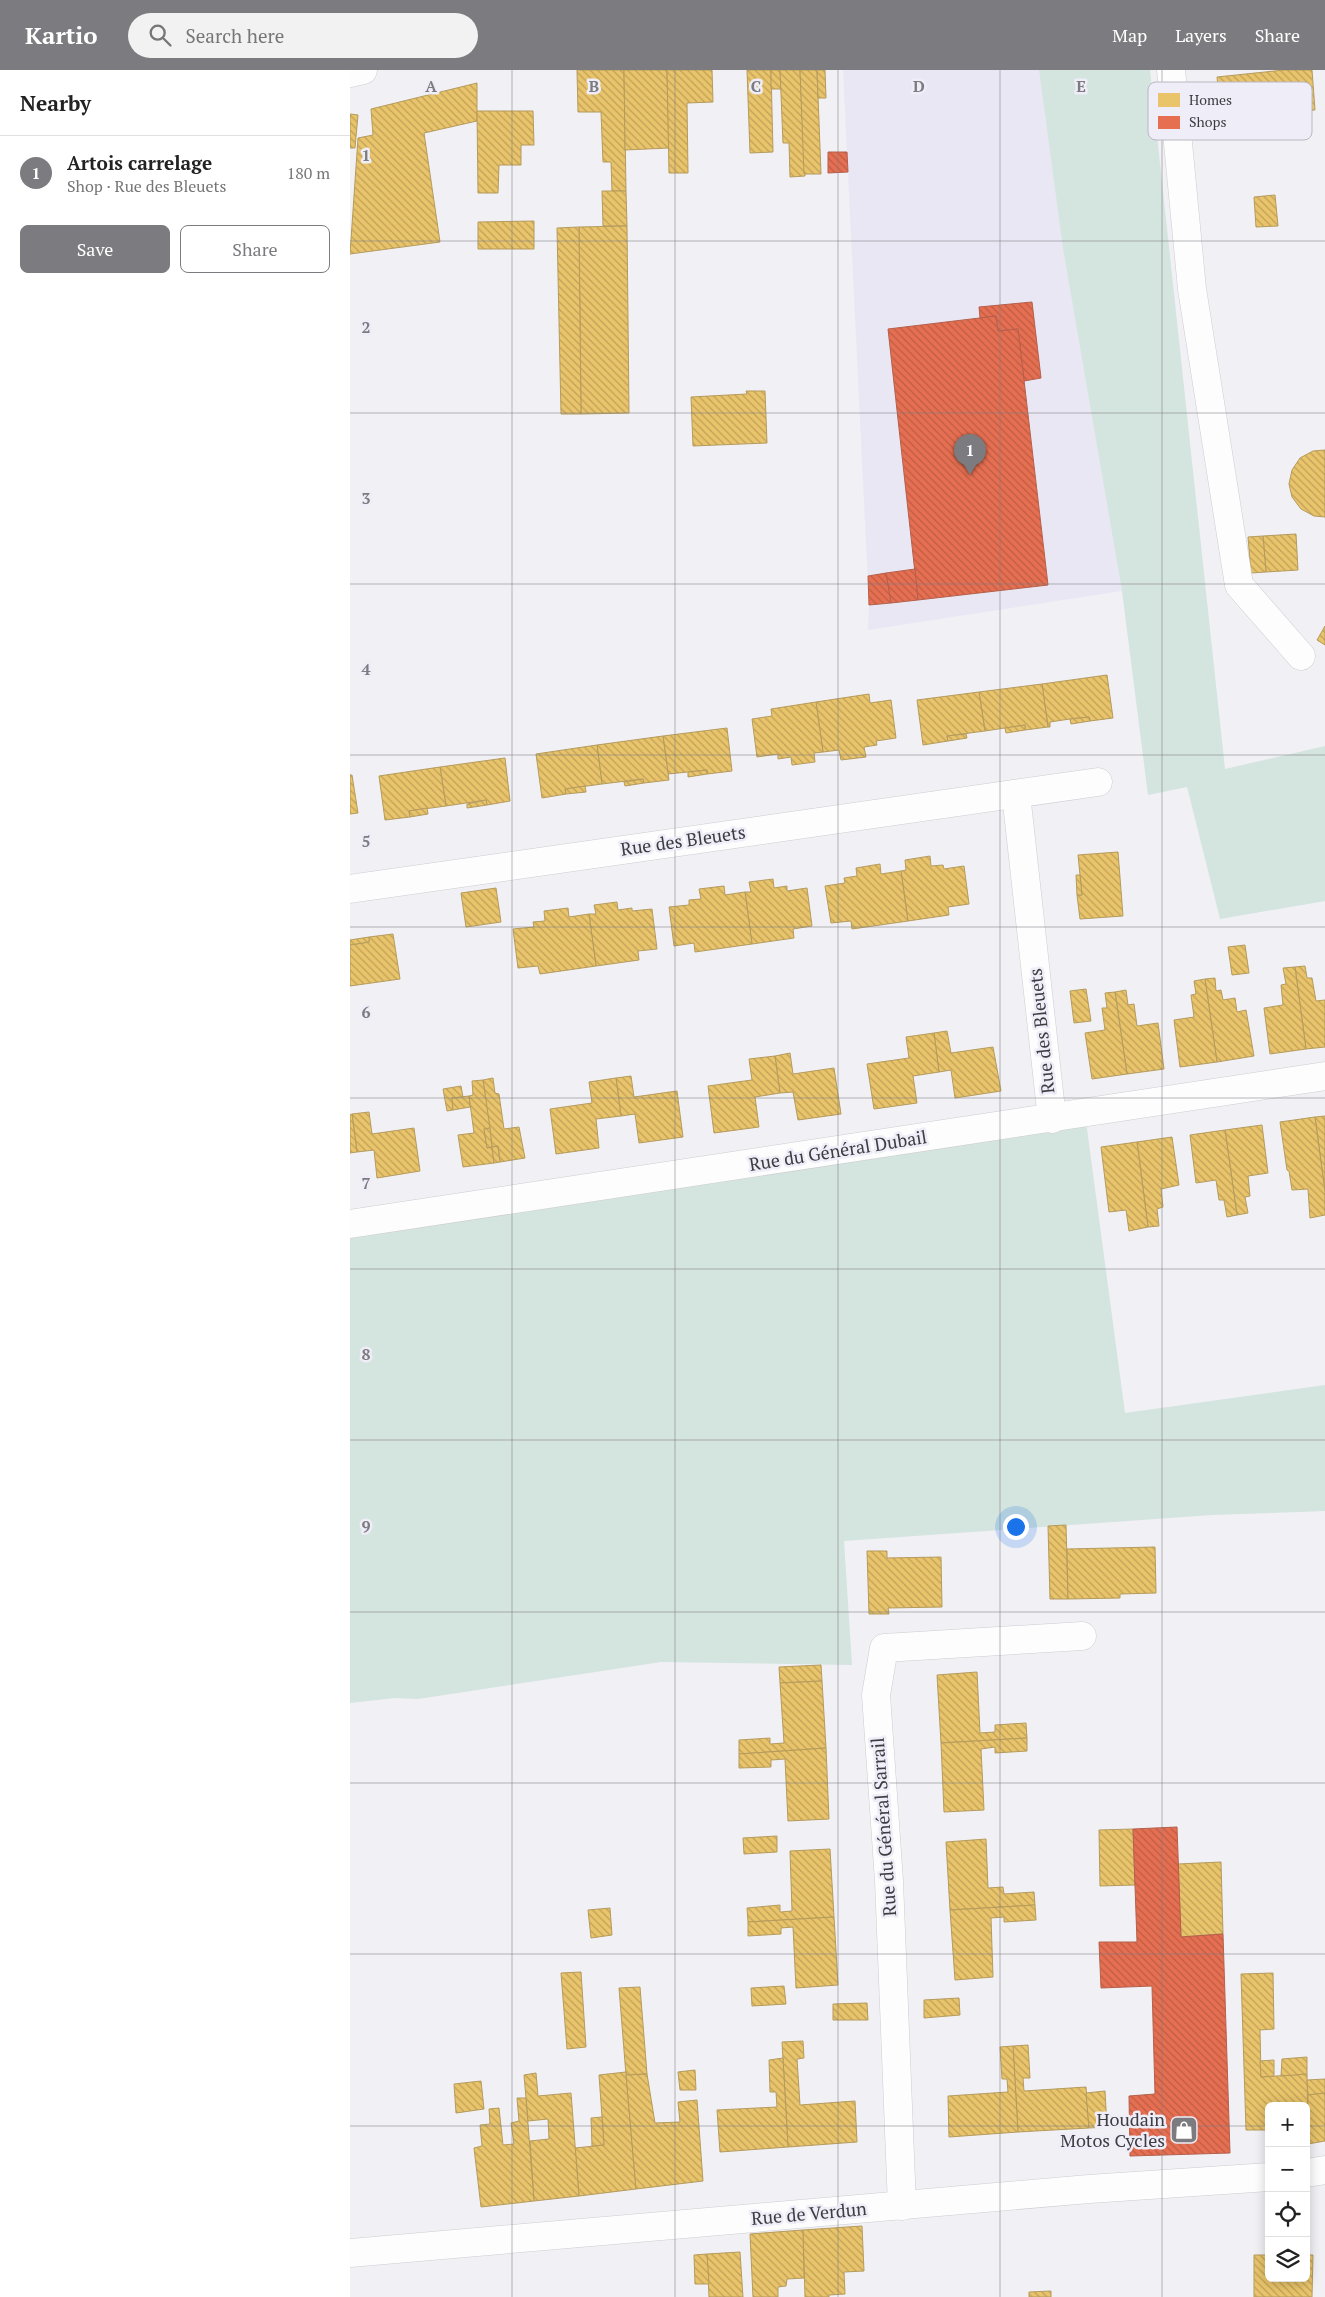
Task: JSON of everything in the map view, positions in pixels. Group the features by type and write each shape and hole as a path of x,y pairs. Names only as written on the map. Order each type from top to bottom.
{"street":[{"path":"350,73 362,70"},
{"path":"1178,140 1192,289 1238,585 1301,656"},
{"name":"Rue des Bleuets","path":"350,889 1098,782"},
{"name":"Rue des Bleuets","path":"1016,794 1052,1119"},
{"name":"Rue du Général Dubail","path":"350,1224 1052,1119 1325,1076"},
{"name":"Rue du Général Sarrail","path":"902,2206 889,1881 876,1695 884,1648 1082,1636"},
{"path":"1310,2172 1325,2170"},
{"name":"Rue de Verdun","path":"350,2253 1079,2190 1265,2177"}],"shaded area":[{"path":"843,70 1039,70 1063,249 1122,591 868,630 869,605"},
{"path":"1039,70 1150,70 1151,82 1148,82 1148,140 1158,140 1225,769 1325,746 1325,901 1220,919 1187,787 1148,795 1122,591 1063,249"},
{"path":"1085,1114 1125,1413 1325,1385 1325,1511 1212,1515 844,1541 852,1665 661,1662 418,1699 395,1698 350,1703 350,1224"}],"building: Homes":[{"path":"577,70 624,70 626,191 612,191 611,162 603,162 601,112 578,112"},
{"path":"624,70 667,70 669,148 625,150"},
{"path":"667,70 712,70 713,102 687,103 688,173 669,173"},
{"path":"747,70 771,70 773,152 750,153"},
{"path":"771,70 780,70 781,89 771,89"},
{"path":"780,70 800,70 805,176 790,177 789,143 783,143"},
{"path":"800,70 817,70 821,174 804,174"},
{"path":"817,70 825,70 826,98 818,98"},
{"path":"1284,70 1312,70 1315,110 1312,110 1312,82 1218,82 1217,77"},
{"path":"477,83 477,121 424,133 440,242 350,254 358,138 373,135 371,109"},
{"path":"477,111 533,111 534,145 521,145 521,165 499,165 498,193 478,193"},
{"path":"350,114 358,115 355,148 350,148"},
{"path":"602,191 626,191 627,226 603,226"},
{"path":"1275,195 1278,226 1256,227 1254,197"},
{"path":"534,221 534,249 478,249 478,222"},
{"path":"627,226 629,413 581,414 579,227"},
{"path":"579,227 581,414 561,414 557,228"},
{"path":"746,391 765,391 767,443 693,446 691,397 747,394"},
{"path":"1325,450 1325,517 1314,516 1301,509 1292,497 1289,484 1292,470 1300,458 1313,451"},
{"path":"1296,534 1298,570 1266,572 1263,536"},
{"path":"1263,536 1266,572 1251,573 1248,537"},
{"path":"1325,626 1325,645 1317,640"},
{"path":"1107,675 1113,718 1090,721 1089,717 1070,719 1050,722 1050,727 1048,727 1042,684"},
{"path":"1042,684 1048,727 1025,730 1025,725 985,731 979,692"},
{"path":"979,692 985,731 947,736 948,741 923,745 917,700"},
{"path":"869,694 870,703 891,700 896,738 876,741 877,745 864,747 866,757 841,760 839,750 823,752 816,702"},
{"path":"816,702 823,752 814,753 815,762 792,765 791,757 778,759 778,754 757,757 752,719 772,716 771,709"},
{"path":"1089,717 1090,721 1071,724 1070,719"},
{"path":"1025,725 1025,730 1006,733 1005,728"},
{"path":"727,728 732,771 707,774 707,770 668,774 663,736"},
{"path":"966,734 967,738 948,741 947,736"},
{"path":"663,736 669,780 644,783 643,779 602,784 597,745"},
{"path":"597,745 602,784 565,789 566,794 542,798 536,754"},
{"path":"505,758 510,801 487,805 486,800 446,806 440,767"},
{"path":"440,767 446,806 409,811 410,817 385,820 379,776"},
{"path":"707,770 707,774 688,777 688,772"},
{"path":"350,775 352,775 358,813 350,814"},
{"path":"643,779 644,783 625,786 624,782"},
{"path":"585,786 586,792 566,794 565,789"},
{"path":"486,800 487,805 467,808 467,804"},
{"path":"427,808 428,814 410,817 409,811"},
{"path":"1118,852 1123,916 1080,919 1077,895 1082,895 1078,855"},
{"path":"930,856 931,866 943,865 944,869 964,866 969,904 948,907 949,915 908,921 901,871 906,870 905,860"},
{"path":"880,864 881,874 901,871 908,921 852,929 851,921 831,923 825,886 845,883 844,878 857,876 856,868"},
{"path":"1076,875 1080,875 1082,895 1077,895"},
{"path":"773,879 774,888 787,886 787,891 807,888 812,926 793,929 794,938 752,944 745,892 751,892 749,882"},
{"path":"724,886 725,895 745,892 752,944 695,952 694,943 674,946 669,907 689,905 689,900 701,899 699,889"},
{"path":"496,888 501,922 466,927 461,893"},
{"path":"617,902 618,910 632,908 632,911 652,909 657,949 638,951 639,960 596,966 589,914 596,914 594,905"},
{"path":"568,908 569,917 589,914 596,966 540,974 538,966 518,968 513,929 534,927 533,922 545,921 544,911"},
{"path":"393,934 400,979 350,986 350,945 369,942 369,937"},
{"path":"369,937 369,942 350,945 350,940"},
{"path":"1245,945 1249,973 1232,975 1228,947"},
{"path":"1305,966 1307,978 1312,978 1316,1001 1325,1000 1325,1047 1306,1049 1295,967"},
{"path":"1295,967 1306,1049 1270,1054 1264,1008 1283,1005 1281,985 1286,984 1283,968"},
{"path":"1215,978 1216,991 1221,990 1223,1000 1235,998 1237,1012 1246,1010 1254,1056 1217,1062 1205,979"},
{"path":"1205,979 1217,1062 1180,1067 1174,1020 1194,1017 1191,995 1196,994 1194,981"},
{"path":"1086,989 1091,1021 1074,1023 1070,991"},
{"path":"1126,990 1128,1005 1134,1004 1137,1026 1158,1023 1164,1069 1127,1074 1115,992"},
{"path":"1115,992 1127,1074 1092,1079 1085,1033 1105,1030 1102,1008 1107,1008 1105,993"},
{"path":"947,1031 951,1053 993,1047 1001,1091 955,1098 951,1070 939,1072 934,1033"},
{"path":"934,1033 939,1072 913,1076 917,1103 874,1109 867,1064 909,1058 906,1037"},
{"path":"790,1053 793,1074 834,1068 841,1114 798,1120 793,1092 780,1093 775,1056"},
{"path":"775,1056 780,1093 755,1097 759,1127 714,1133 708,1086 752,1080 749,1059"},
{"path":"631,1076 634,1097 677,1091 683,1137 639,1143 635,1114 621,1116 616,1078"},
{"path":"493,1078 495,1093 499,1094 504,1129 519,1127 525,1158 500,1162 498,1146 492,1147 483,1080"},
{"path":"616,1078 621,1116 596,1119 599,1148 556,1154 550,1109 592,1103 589,1082"},
{"path":"483,1080 490,1128 484,1129 487,1148 492,1147 494,1163 463,1167 458,1135 474,1133 469,1096 473,1095 472,1081"},
{"path":"461,1086 463,1097 452,1098 453,1110 447,1111 443,1089"},
{"path":"469,1096 470,1107 453,1110 452,1098"},
{"path":"369,1112 372,1134 414,1128 420,1171 377,1178 374,1150 357,1152 352,1114"},
{"path":"352,1114 357,1152 350,1153 350,1115"},
{"path":"1325,1116 1325,1192 1315,1117"},
{"path":"1315,1117 1325,1192 1325,1215 1310,1218 1308,1189 1292,1190 1280,1122"},
{"path":"1262,1125 1268,1173 1248,1176 1250,1196 1245,1197 1248,1213 1237,1215 1225,1130"},
{"path":"490,1128 492,1147 487,1148 484,1129"},
{"path":"1225,1130 1237,1215 1227,1217 1224,1200 1219,1200 1216,1180 1196,1183 1190,1135"},
{"path":"1172,1137 1179,1185 1161,1189 1163,1207 1157,1209 1159,1226 1148,1227 1137,1142"},
{"path":"1137,1142 1148,1227 1129,1231 1126,1210 1109,1212 1101,1147"},
{"path":"498,1146 500,1162 494,1163 492,1147"},
{"path":"1066,1525 1068,1599 1050,1599 1048,1526"},
{"path":"1155,1547 1156,1593 1120,1594 1120,1598 1068,1599 1067,1549"},
{"path":"867,1551 887,1551 887,1558 941,1557 942,1607 888,1608 889,1614 869,1614"},
{"path":"821,1665 822,1681 780,1683 779,1667"},
{"path":"977,1672 980,1733 995,1732 995,1725 1026,1723 1027,1738 941,1743 937,1675"},
{"path":"822,1681 826,1748 739,1754 739,1740 770,1738 770,1744 784,1743 780,1683"},
{"path":"1027,1738 1027,1751 995,1753 995,1747 981,1749 984,1810 944,1812 941,1743"},
{"path":"826,1748 829,1819 788,1821 785,1759 771,1760 771,1767 739,1768 739,1754"},
{"path":"1133,1829 1135,1885 1100,1886 1099,1830"},
{"path":"777,1836 777,1852 744,1854 743,1838"},
{"path":"986,1839 988,1888 1003,1887 1004,1894 1034,1892 1035,1905 950,1910 946,1842"},
{"path":"830,1849 834,1917 748,1922 747,1908 780,1905 780,1912 792,1911 790,1851"},
{"path":"1221,1862 1223,1934 1181,1937 1178,1864"},
{"path":"1035,1905 1036,1920 1004,1922 1004,1917 991,1918 993,1977 955,1980 950,1910"},
{"path":"610,1908 612,1935 591,1938 588,1910"},
{"path":"834,1917 838,1985 796,1988 793,1927 781,1928 781,1934 748,1936 748,1922"},
{"path":"581,1972 586,2047 567,2049 561,1973"},
{"path":"1273,1973 1274,2029 1260,2030 1261,2077 1307,2074 1308,2102 1265,2102 1265,2130 1246,2130 1241,1974"},
{"path":"784,1986 786,2004 752,2006 751,1988"},
{"path":"640,1987 647,2074 626,2075 619,1988"},
{"path":"959,1998 960,2015 924,2018 924,2000"},
{"path":"867,2003 868,2020 833,2020 833,2004"},
{"path":"803,2041 804,2058 797,2059 800,2105 855,2101 857,2142 788,2147 782,2042"},
{"path":"1028,2045 1030,2078 1023,2078 1024,2091 1086,2087 1089,2128 1018,2132 1013,2046"},
{"path":"1013,2046 1018,2132 949,2137 948,2096 1008,2092 1007,2079 1002,2079 1000,2047"},
{"path":"1307,2057 1307,2074 1281,2076 1282,2059"},
{"path":"783,2058 788,2147 720,2152 717,2110 777,2107 776,2092 770,2092 769,2060"},
{"path":"1274,2060 1274,2076 1261,2077 1260,2061"},
{"path":"695,2070 696,2090 680,2090 678,2072"},
{"path":"626,2072 636,2189 579,2196 575,2148 604,2145 599,2075"},
{"path":"536,2073 538,2096 571,2093 579,2196 534,2201 530,2141 549,2139 548,2119 528,2121 524,2075"},
{"path":"647,2074 655,2123 680,2122 678,2102 697,2100 703,2181 636,2189 626,2075"},
{"path":"1325,2079 1325,2093 1308,2095 1307,2080"},
{"path":"481,2081 484,2109 456,2113 454,2084"},
{"path":"1105,2091 1107,2127 1089,2128 1086,2093"},
{"path":"1325,2093 1325,2141 1310,2144 1310,2102 1308,2102 1308,2095"},
{"path":"517,2098 526,2098 534,2201 481,2207 474,2148 482,2146 480,2125 490,2124 489,2109 499,2108 503,2145 514,2144 511,2123 519,2121"},
{"path":"602,2117 604,2145 592,2146 591,2118"},
{"path":"862,2226 864,2271 844,2272 845,2294 829,2295 829,2297 805,2297 803,2230"},
{"path":"803,2230 804,2278 787,2279 786,2286 778,2287 778,2297 753,2297 750,2234"},
{"path":"740,2252 743,2297 709,2297 707,2254"},
{"path":"707,2254 709,2284 695,2284 694,2255"},
{"path":"1254,2255 1265,2255 1265,2282 1310,2282 1310,2255 1313,2255 1312,2297 1254,2297"},
{"path":"1051,2291 1051,2297 1029,2297 1029,2292"}],"building: Shops":[{"path":"828,152 847,152 848,172 828,173"},
{"path":"1032,302 1041,378 1024,381 1018,329 998,331 996,316 980,318 979,307"},
{"path":"996,316 998,331 1018,329 1048,585 918,600 888,329"},
{"path":"915,569 918,600 891,603 886,573"},
{"path":"886,573 891,603 869,605 868,576"},
{"path":"1177,1827 1181,1937 1223,1934 1230,2153 1130,2156 1129,2096 1155,2094 1152,1986 1101,1988 1099,1942 1137,1942 1133,1829"}],"place":[{"name":"Artois carrelage","path":"970,475"},
{"name":"Houdain Motos Cycles","path":"1184,2130"}]}
